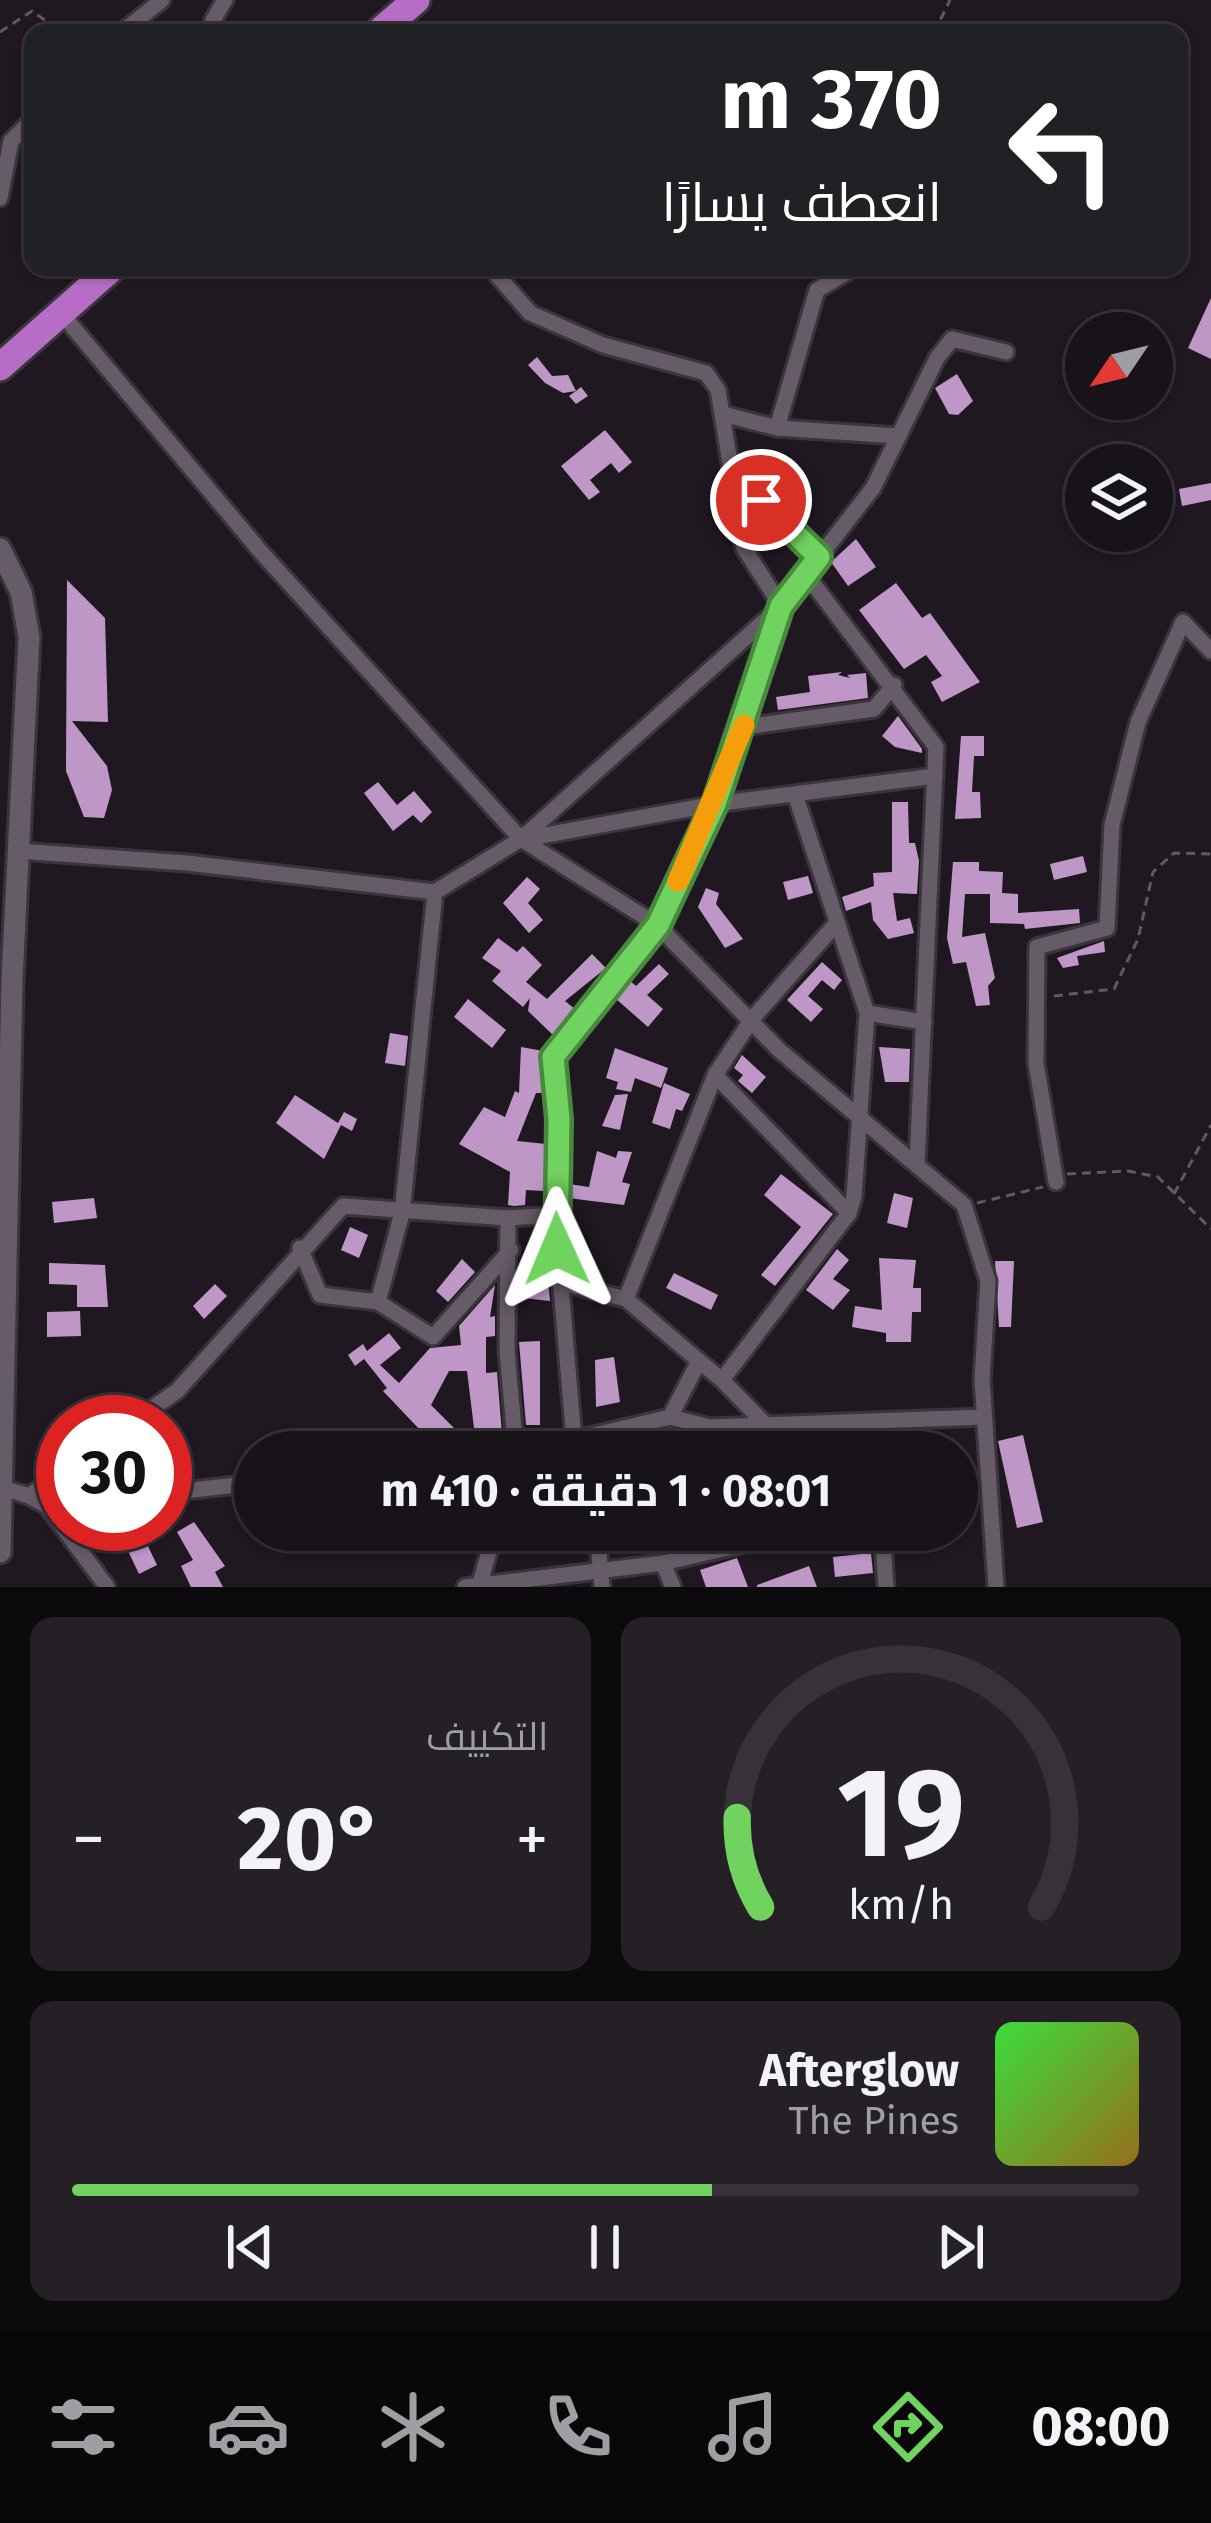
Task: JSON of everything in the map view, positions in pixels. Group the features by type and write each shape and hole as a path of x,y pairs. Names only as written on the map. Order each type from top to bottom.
{"highway":[{"path":"388,24 416,0"},
{"path":"0,367 103,276"}],"street":[{"path":"132,24 161,0"},
{"path":"213,20 225,0"},
{"path":"0,198 10,141 24,127"},
{"path":"498,276 530,313 603,345 706,374 718,390 744,548 781,606 715,804 658,925 553,1057 559,1119 555,1215 572,1431"},
{"path":"777,428 817,290 841,276"},
{"path":"61,313 261,552 520,839 658,925 779,1050 964,1205 988,1281 984,1417 996,1587"},
{"path":"19,851 187,862 435,892 520,839 781,606 873,488 952,339 1006,352"},
{"path":"722,414 777,428 899,436"},
{"path":"732,470 819,557"},
{"path":"0,549 21,592 29,637 3,1340 0,1552"},
{"path":"806,574 894,685 936,747 917,1164"},
{"path":"1056,1182 1036,1063 1036,947 1107,928 1117,805 1138,722 1183,622 1211,651"},
{"path":"743,728 874,709 894,685"},
{"path":"520,839 715,804 935,776"},
{"path":"722,1380 850,1213 863,1117 867,1013 834,926 796,797"},
{"path":"378,1302 402,1213 435,892"},
{"path":"626,1299 715,1076 752,1019 834,926"},
{"path":"867,1013 924,1022"},
{"path":"715,1076 850,1213"},
{"path":"171,1395 300,1248 343,1207 508,1219 555,1215"},
{"path":"508,1219 507,1351 517,1431"},
{"path":"300,1248 320,1295 378,1302 434,1337 511,1250"},
{"path":"559,1282 626,1299 722,1380 767,1426"},
{"path":"670,1417 699,1361"},
{"path":"623,1431 670,1417 710,1426 767,1426 984,1417"},
{"path":"874,1424 874,1431"},
{"path":"192,1489 234,1485"},
{"path":"1,1487 36,1498"},
{"path":"29,1496 36,1491"},
{"path":"84,1551 107,1587"},
{"path":"488,1551 475,1586 663,1563 715,1551"},
{"path":"599,1551 602,1587"},
{"path":"883,1551 886,1587"},
{"path":"663,1563 673,1587"}],"path":[{"path":"0,32 32,11 50,24"},
{"path":"1036,998 1114,989 1138,939 1153,872 1174,853 1211,854"},
{"path":"1173,1195 1211,1125"},
{"path":"964,1205 1022,1196 1069,1173 1128,1171 1158,1178 1211,1229"}],"building":[{"path":"1211,298 1211,359 1188,348"},
{"path":"537,357 552,376 568,375 576,391 563,393 545,383 528,365"},
{"path":"957,374 973,401 958,415 949,414 935,388"},
{"path":"581,387 588,396 576,404 569,396"},
{"path":"605,430 632,462 619,473 611,463 590,480 600,492 589,500 561,466"},
{"path":"1211,483 1211,500 1182,506 1179,489"},
{"path":"856,539 876,567 848,586 831,562"},
{"path":"67,580 105,618 108,722 72,721 107,766 112,790 104,818 84,817 66,771"},
{"path":"896,583 922,618 930,613 980,682 942,702 931,682 942,676 926,655 904,669 859,610"},
{"path":"842,672 838,675 850,678 847,675 866,673 868,698 778,710 776,697 810,692 808,676"},
{"path":"898,716 922,753 895,747 882,736"},
{"path":"961,736 984,736 984,756 974,756 972,792 980,792 981,818 955,819"},
{"path":"378,782 397,805 414,791 432,812 421,823 413,815 393,831 364,793"},
{"path":"892,802 908,802 909,843 915,843 919,861 917,894 893,893 897,921 910,918 914,933 888,939 873,920 871,902 846,911 842,897 874,886 873,873 892,872"},
{"path":"1083,856 1087,872 1054,880 1050,864"},
{"path":"953,862 979,862 979,871 1003,872 1002,893 1018,894 1018,913 1079,909 1080,923 1025,929 1024,924 990,923 990,894 965,894 962,937 985,933 995,978 988,986 990,1005 976,1006 966,962 953,964 947,938"},
{"path":"808,876 813,893 788,900 783,882"},
{"path":"527,877 540,889 528,903 543,920 529,933 503,903"},
{"path":"706,888 719,893 716,904 743,939 725,948 698,907"},
{"path":"498,938 517,952 523,946 542,965 526,982 547,999 592,954 606,968 565,1001 575,1009 554,1036 528,1011 530,998 523,1007 492,981 501,971 482,958"},
{"path":"1104,941 1105,952 1077,956 1079,965 1063,968 1057,958"},
{"path":"822,962 842,980 834,990 822,980 808,996 823,1009 811,1022 787,1000"},
{"path":"659,964 669,974 647,995 663,1009 648,1027 615,998 629,980 636,986"},
{"path":"468,999 506,1030 492,1048 454,1017"},
{"path":"390,1033 408,1036 405,1066 385,1063"},
{"path":"521,1047 543,1051 543,1093 536,1093 517,1141 546,1144 544,1191 526,1190 525,1205 514,1206 508,1205 510,1172 459,1144 484,1107 505,1117 515,1091 519,1093"},
{"path":"879,1047 910,1049 909,1082 885,1082"},
{"path":"615,1048 668,1068 661,1088 635,1078 631,1092 616,1089 618,1082 606,1078"},
{"path":"742,1055 766,1077 752,1093 738,1081 743,1075 734,1068"},
{"path":"664,1083 690,1094 682,1111 676,1109 670,1129 652,1123"},
{"path":"628,1094 620,1130 602,1126 615,1095"},
{"path":"295,1095 338,1123 344,1112 357,1119 352,1131 341,1125 324,1159 276,1123"},
{"path":"597,1151 616,1158 618,1151 632,1152 622,1182 630,1184 624,1205 568,1198 569,1184 589,1187"},
{"path":"781,1174 833,1214 775,1286 761,1275 801,1227 764,1195"},
{"path":"894,1193 913,1198 907,1228 887,1223"},
{"path":"94,1198 97,1218 54,1223 52,1202"},
{"path":"350,1227 368,1235 359,1258 341,1250"},
{"path":"837,1249 849,1260 833,1279 850,1290 833,1310 806,1290"},
{"path":"879,1258 916,1260 913,1288 921,1288 921,1312 912,1312 911,1342 886,1342 886,1333 852,1327 855,1306 882,1310"},
{"path":"462,1259 475,1272 448,1302 436,1291"},
{"path":"995,1261 1014,1261 1011,1327 999,1327"},
{"path":"49,1263 105,1265 108,1307 77,1307 77,1285 49,1284"},
{"path":"533,1265 547,1267 550,1301 523,1298 521,1288 535,1286"},
{"path":"674,1273 718,1295 711,1310 666,1288"},
{"path":"215,1284 227,1296 204,1319 193,1306"},
{"path":"495,1285 490,1317 495,1316 495,1336 486,1337 486,1373 497,1372 502,1431 474,1431 467,1371 449,1371 431,1405 457,1431 421,1431 383,1391 387,1388 364,1359 355,1366 348,1355 363,1344 367,1351 389,1333 401,1348 380,1365 399,1383 430,1348 461,1345 459,1326"},
{"path":"80,1311 81,1336 47,1337 47,1312"},
{"path":"540,1341 540,1425 526,1425 519,1342"},
{"path":"614,1357 620,1402 596,1407 595,1360"},
{"path":"1023,1435 1043,1522 1017,1528 998,1441"},
{"path":"192,1523 225,1566 215,1572 223,1587 191,1587 181,1566 193,1560 188,1551 192,1551"},
{"path":"128,1551 150,1551 157,1565 139,1574"},
{"path":"871,1553 873,1573 835,1577 833,1557"},
{"path":"737,1558 748,1587 706,1587 700,1570"},
{"path":"809,1566 817,1587 757,1587 757,1585"}],"slow traffic":[{"path":"678,881 715,804 744,725"}],"route":[{"path":"557,1249 559,1119 553,1057 658,925 715,804 781,606 819,557 761,500"}]}
